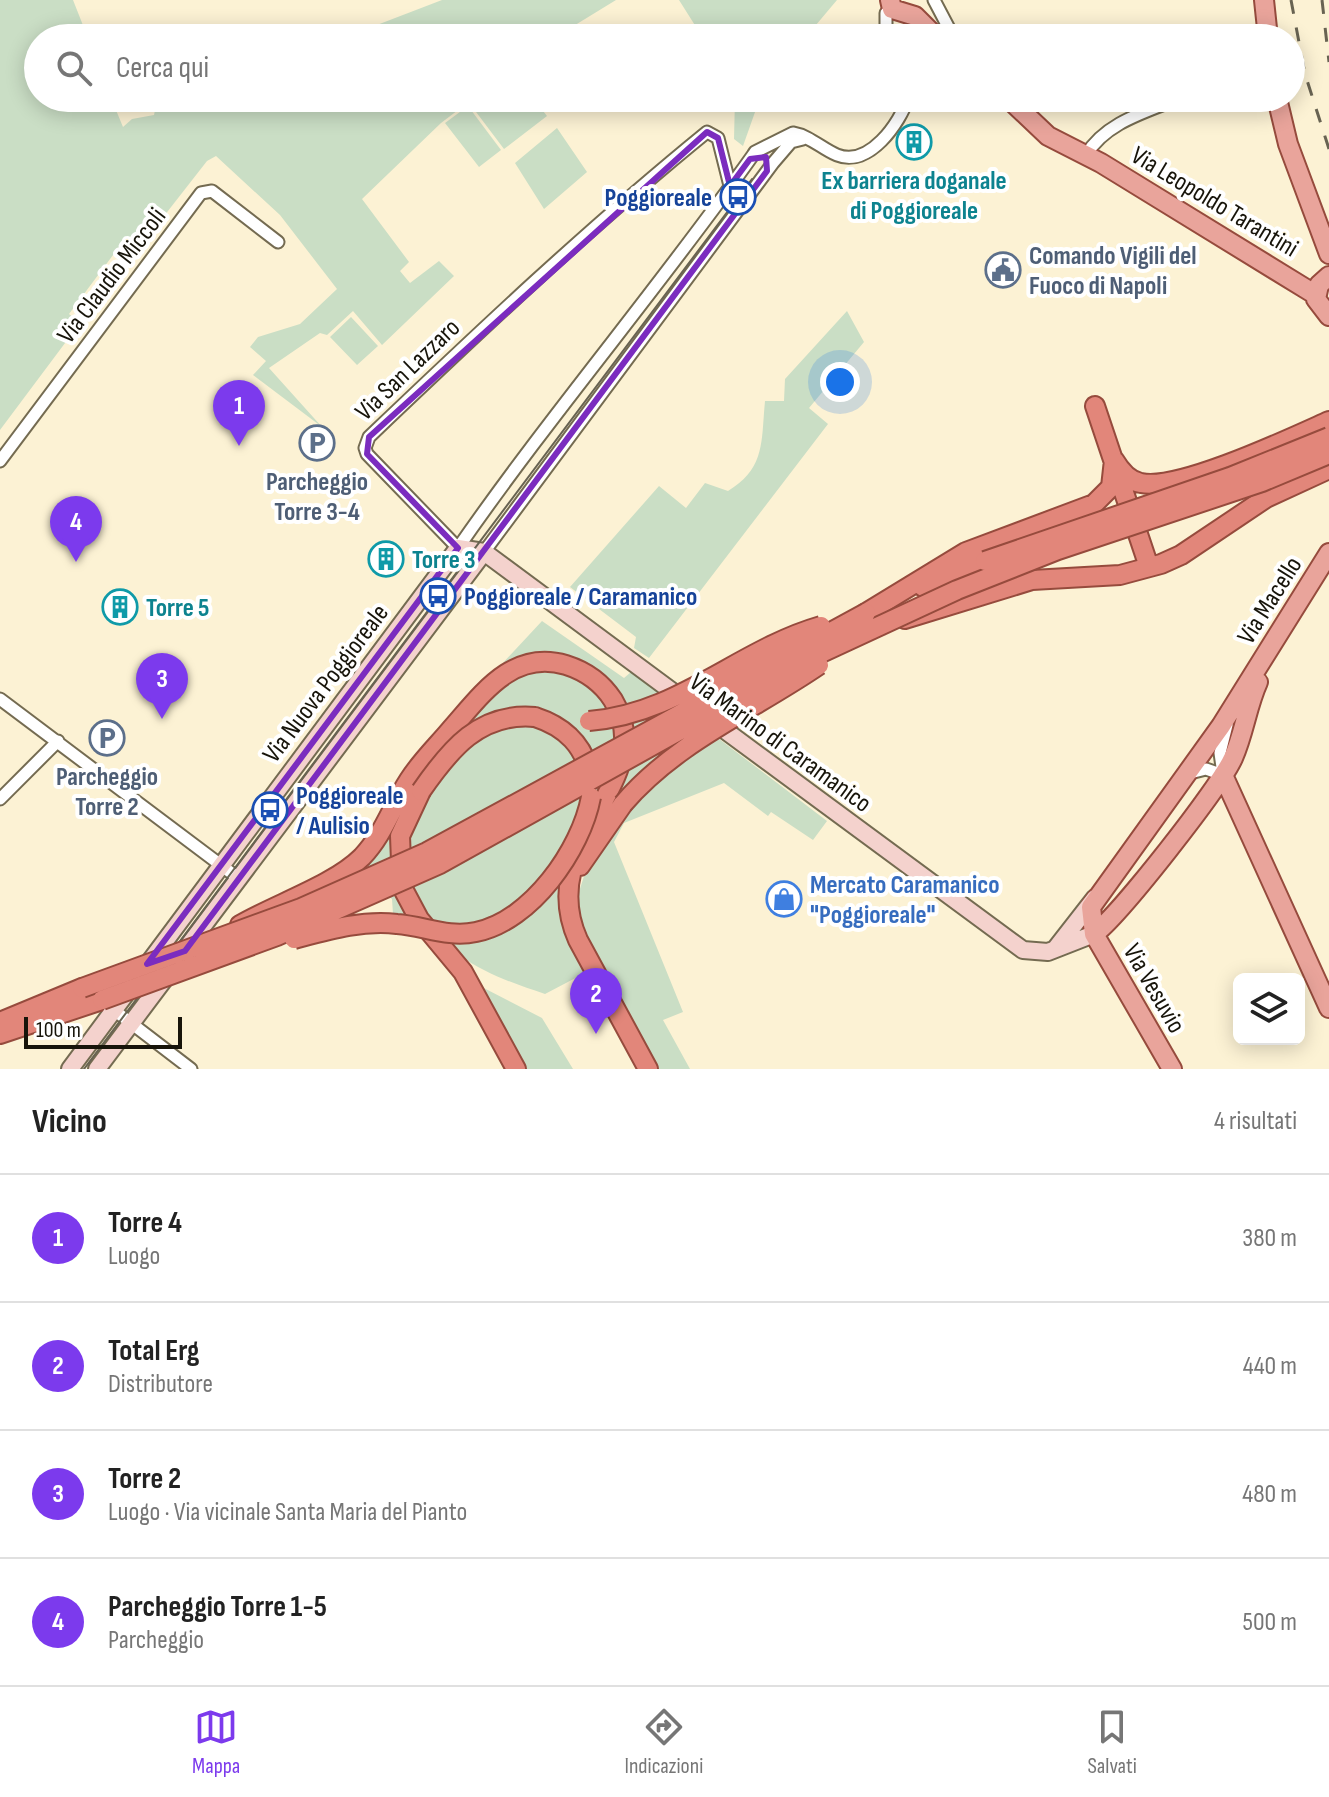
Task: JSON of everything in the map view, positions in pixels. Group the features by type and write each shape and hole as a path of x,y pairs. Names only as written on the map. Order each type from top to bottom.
{"highway":[{"path":"1095,406 1149,567"},
{"path":"1114,460 1136,482 1164,483 1239,458 1329,421"},
{"path":"0,1034 215,950 427,852 985,561 1230,477 1329,437"},
{"path":"869,620 1058,550 1220,497 1329,454"},
{"path":"569,907 574,877 623,804 646,777 683,747 791,684 869,620 957,556 1094,504 1111,487 1114,460"},
{"path":"516,1069 463,972 419,919 402,887 398,863 400,836 421,791 443,762 476,729 501,718 589,721 639,713 667,703 796,633 944,609 1023,582 1120,575 1149,567 1181,555 1266,498 1329,469"},
{"path":"215,950 278,903 332,879 360,858 385,827 420,765 499,677 533,663 571,666 602,685 621,718 623,755 573,857 569,875 569,907 578,940 648,1069"},
{"path":"0,1022 215,950 364,923 395,923 457,934 486,929 513,916 560,865 580,829 591,797 591,777 582,751 558,727 535,717"}],"main road":[{"path":"1264,0 1267,24"},
{"path":"892,8 915,16 923,24"},
{"name":"Via Leopoldo Tarantini","path":"1023,112 1048,136 1086,155 1293,278 1316,295"},
{"path":"1280,112 1288,144 1329,255 1324,268 1310,278 1293,278"},
{"name":"Via Leopoldo Tarantini","path":"1329,276 1319,285 1316,295 1319,306 1329,316"},
{"path":"458,548 484,552"},
{"name":"Via Nuova Poggioreale","path":"70,1069 458,548"},
{"name":"Via Nuova Poggioreale","path":"97,1069 484,552"},
{"name":"Via Marino di Caramanico","path":"484,552 1023,950 1033,953 1055,949"},
{"name":"Via Macello","path":"1256,676 1329,553"},
{"name":"Via Macello","path":"1256,676 1329,567"},
{"path":"1055,949 1256,676"},
{"path":"1055,949 1094,934 1121,906 1223,775 1232,761 1256,676"},
{"path":"1223,775 1329,1008"},
{"path":"1094,934 1090,917 1099,892"},
{"name":"Via Vesuvio","path":"1094,934 1172,1069"}],"street":[{"path":"934,0 947,24"},
{"name":"Via Nuova Poggioreale","path":"458,548 762,147 788,134 800,135 840,156 860,156 879,143 899,112"},
{"path":"1086,155 1096,139 1109,129 1148,112"},
{"name":"Via San Lazzaro","path":"458,548 367,454 365,448 369,437 499,313 707,132 718,138 730,186"},
{"name":"Via Nuova Poggioreale","path":"484,552 767,171 791,142 803,138 815,143"},
{"path":"750,159 759,155 766,157 767,171"},
{"name":"Via Claudio Miccoli","path":"0,461 201,193 212,191 278,242"},
{"path":"0,699 238,878"},
{"path":"1185,775 1206,769 1223,775 1220,753 1232,708"},
{"path":"0,799 58,741"},
{"path":"1185,775 1202,780 1204,799"},
{"path":"1099,892 1105,903 1121,906"},
{"path":"114,1010 191,1069"}],"highlighted area":[{"path":"707,132 718,138 730,186 750,159 766,157 767,171 185,951 147,964 219,865 458,548 367,454 369,437"}],"green space":[{"path":"0,0 73,0 82,24 24,24 24,112 117,112 123,127 132,119 154,115 155,112 456,112 362,199 409,262 400,271 410,283 439,261 454,276 382,345 353,311 327,335 320,333 269,368 322,427 253,375 266,361 250,347 258,337 300,324 337,289 280,215 216,156 207,161 157,225 125,239 69,314 80,323 0,430"},
{"path":"442,0 616,0 577,24 379,24"},
{"path":"679,0 837,0 817,24 694,24"},
{"path":"460,112 472,112 501,150 479,167 445,123"},
{"path":"476,112 544,112 547,116 504,149"},
{"path":"735,112 755,112 743,146 734,139"},
{"path":"557,128 587,172 544,209 515,163"},
{"path":"847,311 864,342 809,408 828,424 649,658 634,648 636,637 570,587 659,486 686,508 705,483 728,491 740,482 749,473 759,452 765,401 784,401 785,379"},
{"path":"351,317 378,346 357,365 330,337"},
{"path":"542,621 624,678 631,672 827,821 813,840 771,812 768,816 724,783 624,823 614,842 683,1012 663,1020 690,1069 654,1069 580,929 578,895 585,873 581,857 631,729 578,663 514,674 557,669 593,686 619,726 617,754 564,867 561,896 564,922 585,973 545,994 492,974 460,955 445,943 422,913 393,837 389,865 407,915 393,914 392,899 348,863 488,679"},
{"path":"476,984 542,1018 573,1069 522,1069"}],"tram line":[{"path":"84,1069 752,179"}],"railway":[{"path":"1291,0 1296,24"},
{"path":"1322,0 1329,62"},
{"path":"1305,74 1329,149"}],"place":[{"name":"Ex barriera doganale di Poggioreale","path":"914,142"},
{"name":"Poggioreale","path":"738,197"},
{"name":"Comando Vigili del Fuoco di Napoli","path":"1003,270"},
{"name":"Parcheggio Torre 3-4","path":"317,443"},
{"name":"Torre 4","path":"239,446"},
{"name":"Torre 3","path":"386,559"},
{"name":"Parcheggio Torre 1-5","path":"76,562"},
{"name":"Poggioreale / Caramanico","path":"438,596"},
{"name":"Torre 5","path":"120,607"},
{"name":"Torre 2","path":"162,719"},
{"name":"Parcheggio Torre 2","path":"107,738"},
{"name":"Poggioreale / Aulisio","path":"270,810"},
{"name":"Mercato Caramanico \"Poggioreale\"","path":"784,899"},
{"name":"Total Erg","path":"596,1034"}]}
